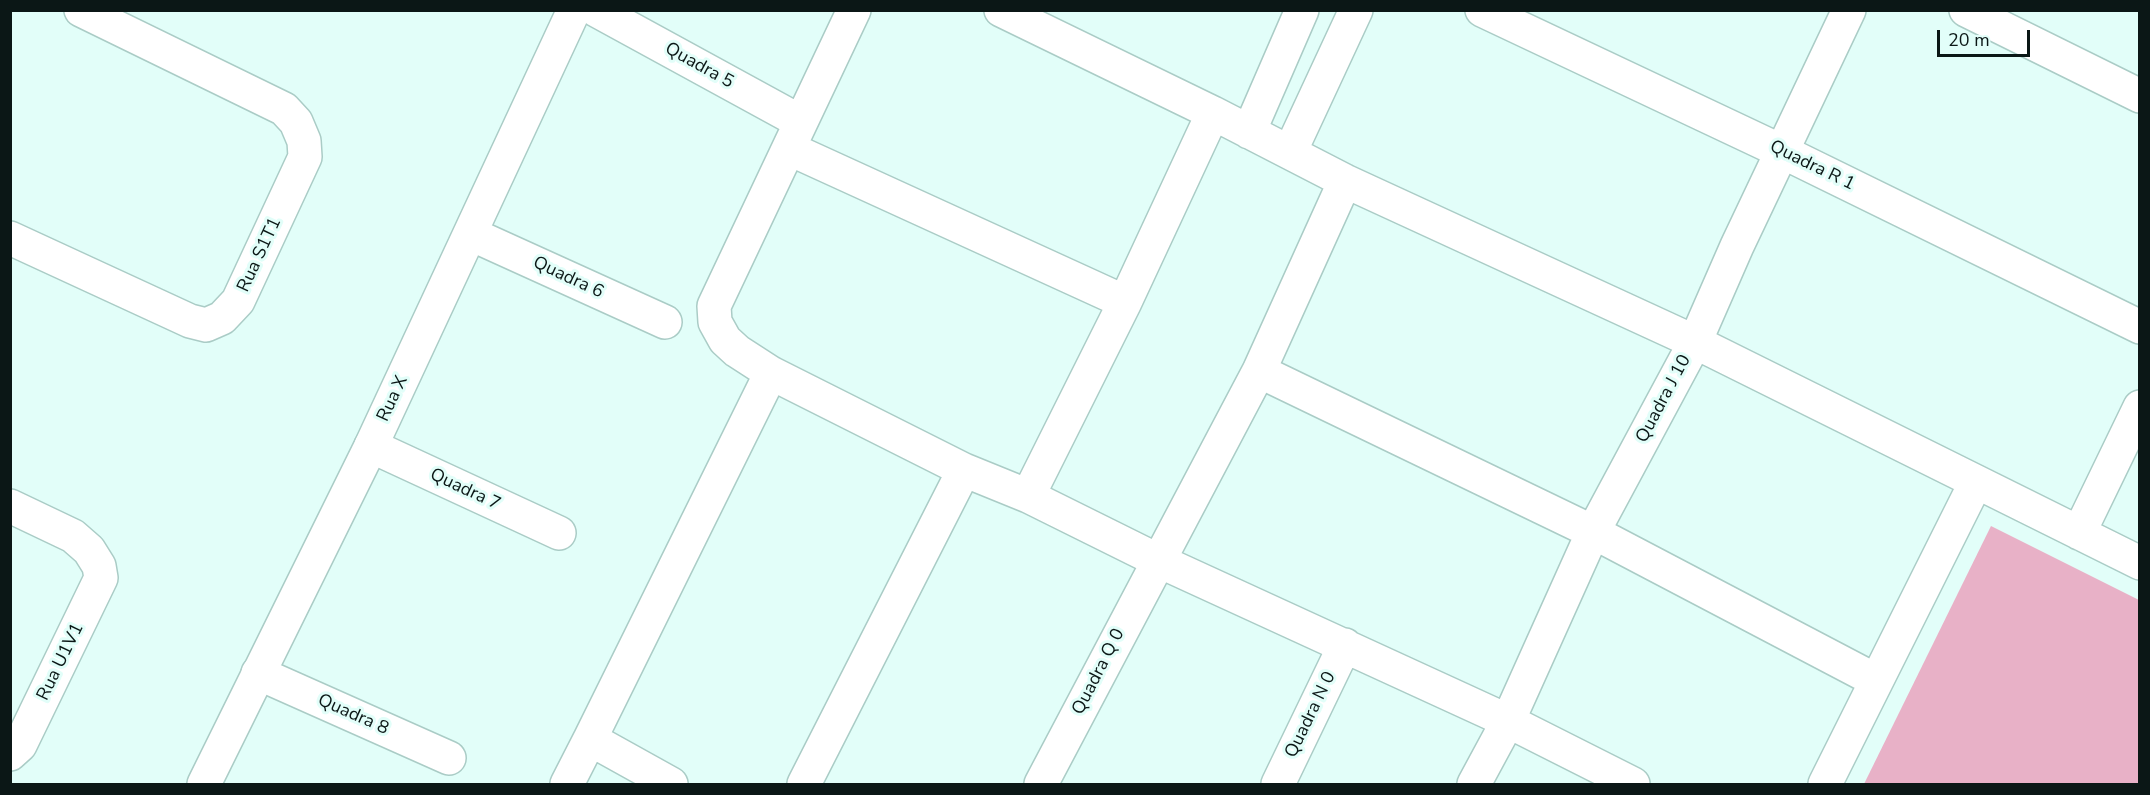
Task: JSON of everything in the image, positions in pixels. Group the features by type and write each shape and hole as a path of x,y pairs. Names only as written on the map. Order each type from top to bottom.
{"street":[{"name":"Rua S1T1","path":"10,238 190,321 206,325 222,318 238,301 305,157 304,141 296,122 284,110 81,10"},
{"name":"Rua X","path":"204,784 371,446 574,10"},
{"name":"Quadra 5","path":"596,10 796,136 1125,302"},
{"path":"854,10 714,306 715,322 725,340 737,351 771,373 964,470 1028,496 1158,560 1508,721 1633,784"},
{"path":"1001,10 1213,113 1345,181 1695,342 2139,563"},
{"path":"1249,132 1302,10"},
{"path":"1290,152 1356,10"},
{"name":"Quadra R 1","path":"1482,10 1783,152 2139,327"},
{"name":"Quadra J 10","path":"1474,784 1508,721 1593,532 1695,342 1849,10"},
{"path":"1966,10 2139,96"},
{"path":"1028,496 1125,302 1213,113"},
{"name":"Quadra Q 0","path":"1041,784 1259,371 1345,181"},
{"name":"Quadra 6","path":"471,234 665,322"},
{"path":"1259,371 1593,532 1875,680"},
{"path":"567,784 771,373"},
{"path":"2079,534 2139,407"},
{"name":"Quadra 7","path":"371,446 559,533"},
{"path":"804,784 964,470"},
{"path":"1825,784 1976,482"},
{"name":"Rua U1V1","path":"10,506 74,536 89,550 99,566 101,578 15,749"},
{"name":"Quadra N 0","path":"1278,784 1345,645"},
{"name":"Quadra 8","path":"258,673 449,758"},
{"path":"590,739 671,784"}],"shaded area":[{"path":"1991,526 2139,600 2139,784 1864,784"}]}
